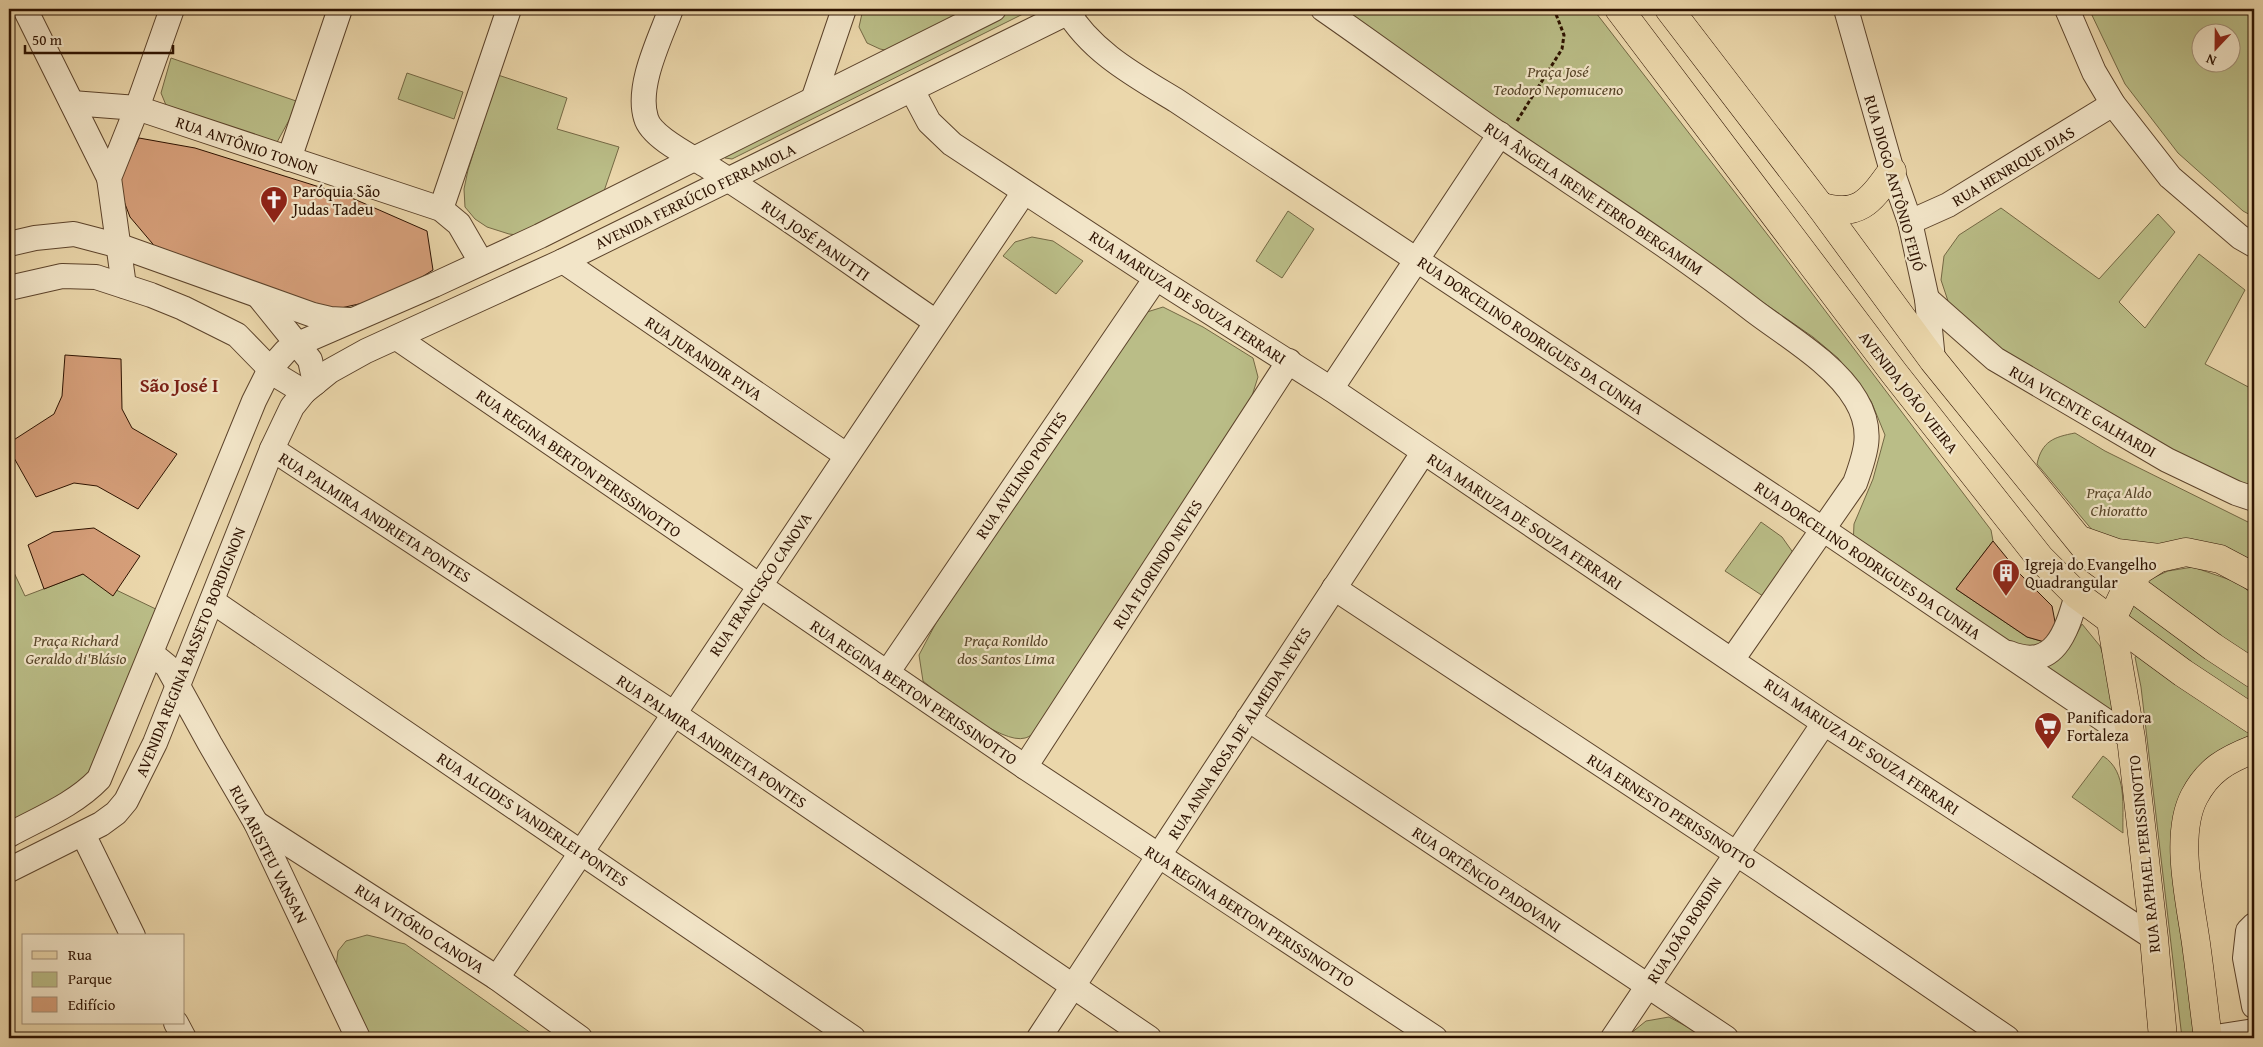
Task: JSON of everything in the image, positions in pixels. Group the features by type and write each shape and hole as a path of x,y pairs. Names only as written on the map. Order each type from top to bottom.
{"main road":[{"name":"AVENIDA JOÃO VIEIRA","path":"1619,9 1946,440 2040,558 2076,595 2183,673 2254,720"},
{"path":"1669,9 1820,206 1933,360 2095,560 2213,647 2254,674"},
{"path":"1820,206 1847,210 1867,204 1892,171"},
{"path":"2078,539 2117,553 2159,558 2186,552 2220,559 2254,577"},
{"path":"2111,621 2128,585 2140,570 2159,558"},
{"name":"RUA RAPHAEL PERISSINOTTO","path":"2111,621 2131,738 2154,938 2162,1038"},
{"path":"2208,1038 2188,887 2185,850 2186,826 2193,798 2217,767 2254,749"}],"street":[{"path":"25,9 109,178 120,246 124,286"},
{"path":"109,178 138,108 172,9"},
{"path":"289,159 340,9"},
{"path":"441,209 509,9"},
{"name":"RUA JOSÉ PANUTTI","path":"671,9 645,86 643,104 646,120 657,134 729,180 936,322"},
{"path":"814,97 844,9"},
{"name":"AVENIDA FERRÚCIO FERRAMOLA","path":"298,344 356,320 540,236 696,159 814,97 994,9"},
{"name":"RUA ÂNGELA IRENE FERRO BERGAMIM","path":"1323,9 1504,137 1715,280 1830,369 1856,399 1864,417 1867,433 1866,452 1855,483 1732,660"},
{"name":"RUA DIOGO ANTÔNIO FEIJÓ","path":"1846,9 1892,171 1910,222 1927,299 1933,360"},
{"path":"2067,9 2094,72 2113,104 2170,177 2240,237 2254,245"},
{"name":"AVENIDA FERRÚCIO FERRAMOLA","path":"309,388 330,372 366,352 563,261 912,90 1070,10"},
{"name":"RUA DORCELINO RODRIGUES DA CUNHA","path":"1070,10 1081,30 1106,55 1127,70 1824,530 2131,738"},
{"name":"RUA MARIUZA DE SOUZA FERRARI","path":"912,90 929,122 952,144 1156,278 1288,361 1824,723 2154,938"},
{"name":"RUA ANTÔNIO TONON","path":"72,103 138,108 441,209 459,224 481,262"},
{"name":"RUA HENRIQUE DIAS","path":"1910,222 1948,205 2113,104"},
{"path":"1330,389 1416,260 1504,137"},
{"name":"RUA FRANCISCO CANOVA","path":"497,978 758,586 1024,192"},
{"path":"9,244 35,238 74,234 120,246 259,297 330,319 356,320"},
{"name":"RUA JURANDIR PIVA","path":"563,261 846,455"},
{"path":"9,288 62,276 96,277 124,286 183,308 237,334 276,375 309,388 310,360 259,297"},
{"name":"RUA AVELINO PONTES","path":"887,673 1156,278"},
{"name":"RUA VICENTE GALHARDI","path":"1927,299 1995,359 2167,460 2236,493 2254,499"},
{"name":"RUA REGINA BERTON PERISSINOTTO","path":"397,338 1025,767 1435,1038"},
{"path":"9,834 68,804 85,793 99,779 237,439 270,369 286,351 298,344"},
{"name":"RUA FLORINDO NEVES","path":"1025,767 1288,361"},
{"name":"AVENIDA REGINA BASSETO BORDIGNON","path":"9,870 82,834 108,818 126,801 155,743 272,449 292,407 309,388"},
{"name":"RUA PALMIRA ANDRIETA PONTES","path":"272,449 673,713 1072,988 1149,1038"},
{"name":"RUA ANNA ROSA DE ALMEIDA NEVES","path":"1039,1038 1423,453"},
{"name":"RUA ERNESTO PERISSINOTTO","path":"1334,588 1736,853 2007,1038"},
{"name":"RUA DORCELINO RODRIGUES DA CUNHA","path":"2005,652 2015,656 2034,657 2044,655 2058,644 2066,630 2076,595"},
{"name":"RUA ALCIDES VANDERLEI PONTES","path":"212,601 853,1038"},
{"name":"RUA ARISTEU VANSAN","path":"151,653 167,666 256,823 358,1038"},
{"name":"RUA ORTÊNCIO PADOVANI","path":"1248,719 1726,1038"},
{"name":"RUA JOÃO BORDIN","path":"1613,1038 1824,723"},
{"name":"RUA VITÓRIO CANOVA","path":"256,823 497,978 580,1038"},
{"path":"82,834 132,934"},
{"path":"2254,926 2248,931 2245,958 2254,1006"},
{"path":"177,1024 184,1038"},
{"path":"2208,1038 2254,1030"}],"path":[{"path":"1504,137 1562,49 1564,35 1554,9"}],"green space":[{"path":"863,9 986,9 899,53 880,49 867,43 859,27"},
{"path":"1005,9 1023,9 1025,13 732,159 725,158 724,152"},
{"name":"Praça José Teodoro Nepomuceno","path":"1327,9 1593,9 1774,243 1991,530 1993,541 1956,589 2027,637 2048,643 2030,659 1853,546 1854,524 1873,479 1885,435 1871,401 1838,358 1813,337 1722,274"},
{"path":"2089,9 2254,9 2254,217 2243,211 2178,153 2125,84"},
{"path":"171,58 299,102 276,144 168,110 161,93"},
{"path":"407,73 463,92 454,119 398,99"},
{"path":"498,75 567,98 557,129 619,147 601,200 533,237 509,234 487,227 475,219 465,207 464,189 468,170"},
{"path":"2001,208 2099,279 2158,214 2175,232 2119,302 2145,328 2199,254 2245,290 2205,364 2254,390 2254,494 2153,443 2021,365 1966,323 1948,301 1941,280 1944,256 1959,235"},
{"path":"1288,211 1314,229 1282,278 1256,261"},
{"path":"1032,237 1053,241 1083,261 1056,294 1003,256 1015,242"},
{"name":"Praça Ronildo dos Santos Lima","path":"1163,307 1203,327 1253,358 1258,377 1251,399 1041,728 1025,738 1015,738 1002,734 972,718 923,681 919,655 936,623 1136,325 1147,312"},
{"name":"Praça Aldo Chioratto","path":"2075,433 2105,451 2254,525 2254,561 2224,547 2156,545 2109,539 2093,531 2037,464 2042,450 2050,441"},
{"path":"1761,522 1782,537 1794,554 1772,602 1725,571"},
{"name":"Praça Richard Geraldo di'Blásio","path":"9,562 25,596 83,574 162,612 91,782 9,825"},
{"path":"2193,567 2239,583 2254,596 2254,664 2146,581 2168,571"},
{"path":"2133,594 2254,684 2254,705 2124,616"},
{"path":"2082,624 2100,646 2116,693 2117,714 2043,665 2067,649"},
{"path":"2141,654 2254,730 2254,739 2193,778 2197,1038 2182,1038 2141,687 2135,657"},
{"path":"2103,756 2117,771 2120,781 2123,801 2123,833 2072,797"},
{"path":"367,935 405,944 538,1038 366,1038 335,974 338,951 346,941"},
{"path":"1669,1017 1708,1038 1625,1038 1646,1021"}],"building":[{"name":"Paróquia São Judas Tadeu","path":"139,138 195,148 345,195 427,231 433,270 390,297 332,310 163,256 130,217 117,183"},
{"path":"65,355 121,359 122,409 132,428 177,454 138,509 97,486 74,483 36,497 9,449 9,443 54,414 62,396"},
{"path":"94,528 140,556 113,596 83,574 44,589 28,545 53,532"},
{"name":"Igreja do Evangelho Quadrangular","path":"1993,541 2020,574 2052,606 2056,627 2048,643 2027,637 1956,589"}],"place":[{"name":"Paróquia São Judas Tadeu","path":"274,224"},
{"name":"Igreja do Evangelho Quadrangular","path":"2006,597"},
{"name":"Panificadora Fortaleza","path":"2048,750"}],"district":[{"name":"São José I","path":"179,385"}]}
